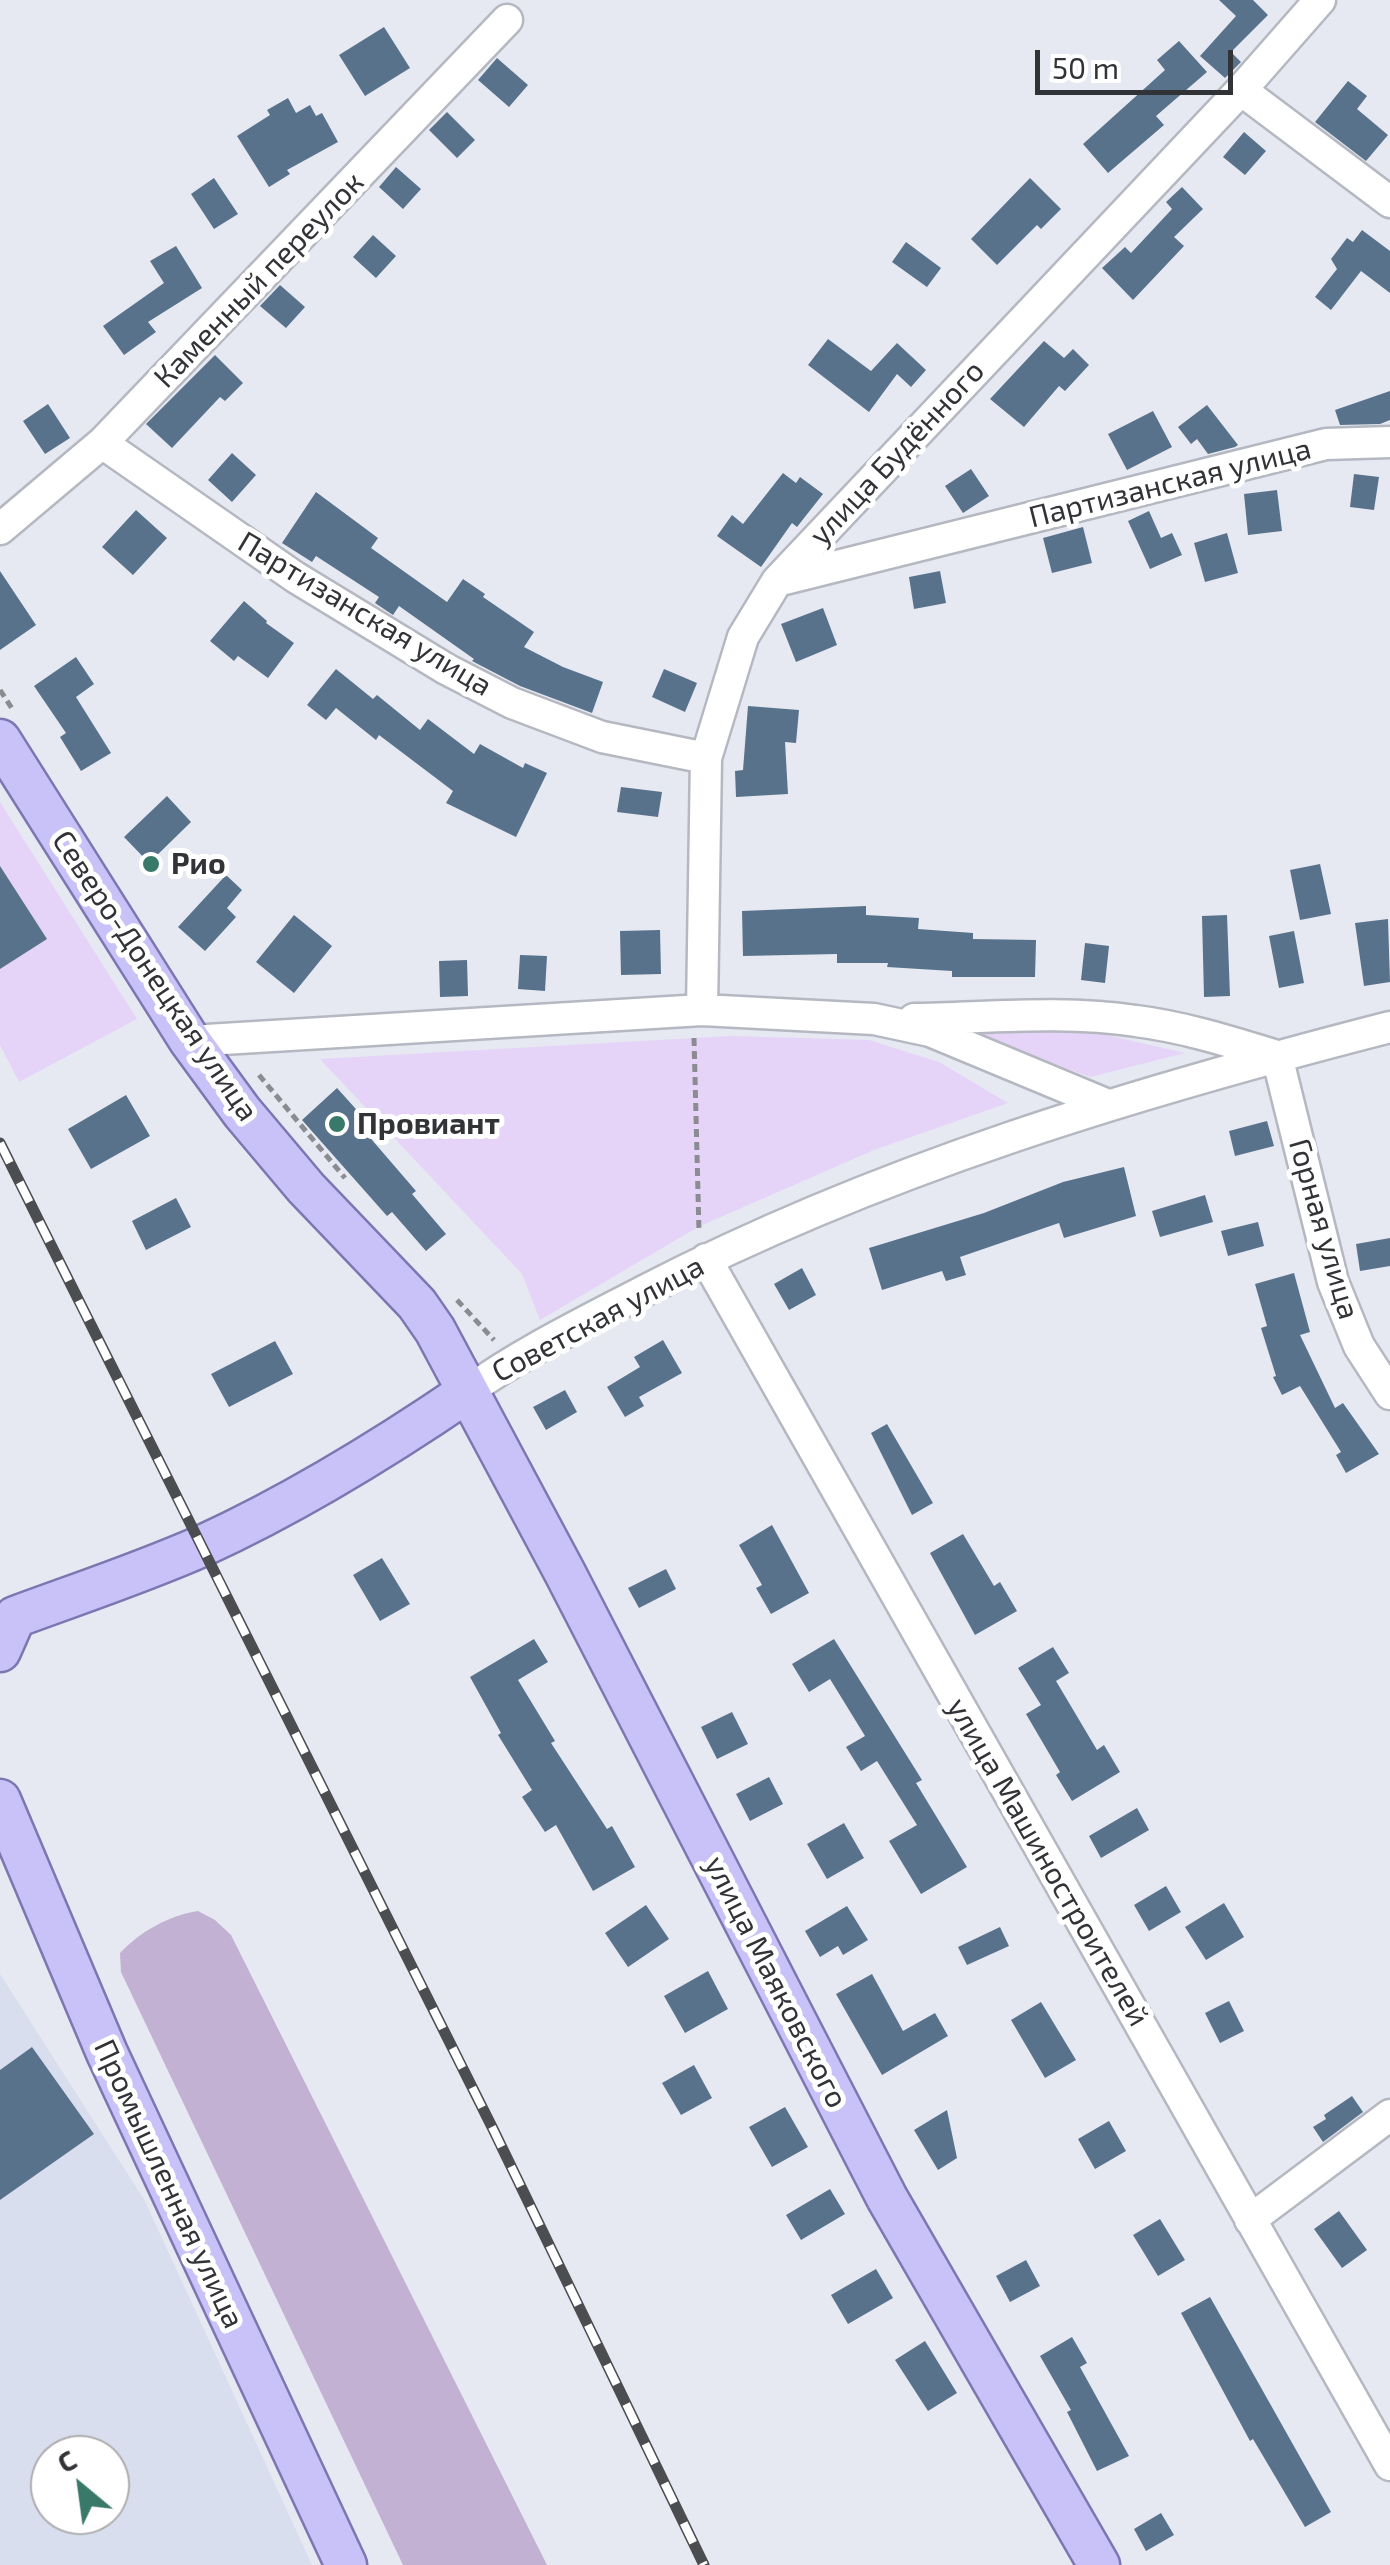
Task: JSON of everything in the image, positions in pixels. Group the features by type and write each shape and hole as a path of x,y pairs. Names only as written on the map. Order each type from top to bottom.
{"main road":[{"name":"Северо-Донецкая улица","path":"11,732 210,1040 242,1112 306,1188 417,1304 467,1392"},
{"name":"Советская улица","path":"5,1631 200,1547 284,1505 376,1454 467,1392"},
{"name":"улица Маяковского","path":"467,1392 566,1573 888,2198 1099,2565"},
{"name":"Промышленная улица","path":"0,1800 108,2052 346,2565"}],"street":[{"name":"улица Будённого","path":"702,1010 706,758 743,637 777,581 1241,90 1320,0"},
{"name":"Каменный переулок","path":"0,529 102,443 508,20"},
{"path":"1241,90 1390,202"},
{"name":"Партизанская улица","path":"777,581 1326,444 1390,442"},
{"name":"Партизанская улица","path":"102,443 295,577 479,686 512,703 602,737 706,758"},
{"path":"210,1040 702,1010 874,1019 1109,1018 1200,1033 1277,1056"},
{"path":"874,1019 930,1030 1108,1105"},
{"name":"Советская улица","path":"467,1392 512,1359 706,1259 889,1180 1108,1105 1390,1028"},
{"name":"Горная улица","path":"1277,1056 1333,1282 1359,1346 1390,1394"},
{"name":"улица Машиностроителей","path":"706,1259 1390,2464"},
{"path":"1250,2220 1390,2115"}],"path":[{"path":"0,690 11,732"},
{"path":"702,1010 694,1038 698,1227 706,1259"},
{"path":"210,1040 357,1192"},
{"path":"448,1290 512,1359"}],"shaded area":[{"path":"0,802 137,1019 19,1082 0,1045"},
{"path":"1081,1029 1185,1053 1090,1077 965,1031"},
{"path":"730,1036 869,1040 939,1062 1008,1103 874,1150 698,1227 540,1320 522,1274 320,1059"},
{"path":"198,1911 231,1935 547,2565 403,2565 121,1972 120,1953 137,1938 166,1921"},
{"path":"0,1974 145,2201 312,2565 0,2565"}],"building":[{"path":"1219,0 1253,0 1268,15 1231,52 1241,62 1225,78 1200,56 1236,16"},
{"path":"384,27 410,68 365,96 339,55"},
{"path":"1179,41 1207,72 1156,116 1164,125 1108,173 1083,144 1165,70 1157,60"},
{"path":"497,58 528,85 509,107 478,80"},
{"path":"1348,81 1367,96 1357,109 1388,135 1366,161 1315,122"},
{"path":"288,98 296,113 310,105 316,116 322,113 338,142 287,170 290,174 269,187 237,136"},
{"path":"447,112 475,140 457,158 429,130"},
{"path":"1244,132 1266,151 1245,175 1223,157"},
{"path":"396,167 421,189 403,209 379,187"},
{"path":"214,178 238,214 214,229 191,194"},
{"path":"1030,178 1061,209 1041,229 1037,225 997,265 971,239"},
{"path":"1182,187 1203,209 1174,237 1184,246 1133,300 1102,268 1125,247 1131,253 1172,209 1166,202"},
{"path":"1362,230 1390,251 1390,293 1361,271 1331,310 1315,297 1337,269 1331,259 1347,238 1353,242"},
{"path":"373,235 396,256 376,278 353,257"},
{"path":"906,242 941,268 927,287 892,262"},
{"path":"176,246 202,288 148,322 156,332 124,355 103,326 164,283 150,261"},
{"path":"280,285 305,307 286,328 260,306"},
{"path":"828,339 871,371 897,343 926,370 911,387 897,374 869,412 808,365"},
{"path":"1044,341 1064,358 1073,349 1089,365 1065,391 1059,386 1024,427 990,399"},
{"path":"215,355 243,383 225,401 220,397 172,448 146,424"},
{"path":"1390,391 1390,420 1340,425 1335,410"},
{"path":"48,404 70,438 45,454 23,421"},
{"path":"1207,405 1238,445 1208,454 1197,439 1191,444 1178,427"},
{"path":"1153,411 1172,447 1127,470 1108,434"},
{"path":"232,453 256,475 232,502 208,480"},
{"path":"971,469 989,496 963,513 945,486"},
{"path":"783,473 796,483 800,477 823,494 797,527 792,523 761,567 717,536 732,515 743,524"},
{"path":"1354,474 1379,477 1374,510 1350,507"},
{"path":"1277,490 1282,531 1248,535 1244,494"},
{"path":"316,492 378,538 371,548 447,602 463,579 534,632 524,647 603,682 592,713 520,686 472,661 399,606 393,615 375,603 379,597 316,556 312,562 282,543"},
{"path":"136,510 167,538 133,575 102,547"},
{"path":"1149,511 1161,538 1172,533 1182,555 1150,569 1128,521"},
{"path":"1083,527 1092,563 1052,573 1043,538"},
{"path":"1227,533 1238,573 1205,582 1194,543"},
{"path":"0,571 36,625 0,650"},
{"path":"940,571 946,603 914,609 909,577"},
{"path":"244,601 294,643 268,678 238,656 234,661 210,641"},
{"path":"823,608 837,645 796,662 781,624"},
{"path":"76,657 94,684 76,697 111,753 81,771 60,737 66,733 34,686"},
{"path":"336,669 373,699 377,695 420,730 428,719 474,754 480,744 523,768 525,763 547,773 516,837 446,803 453,791 379,735 376,740 336,708 326,720 307,705"},
{"path":"664,669 697,683 685,712 652,697"},
{"path":"748,706 799,710 796,743 785,742 788,794 736,797 735,771 743,770"},
{"path":"621,787 662,792 658,817 617,812"},
{"path":"167,796 191,822 149,863 124,837"},
{"path":"1320,864 1331,914 1300,920 1290,870"},
{"path":"0,866 47,939 0,969"},
{"path":"226,875 242,890 227,908 236,917 205,951 178,927"},
{"path":"866,906 866,915 919,918 918,929 973,933 973,939 1036,940 1035,977 952,977 952,971 887,967 888,963 837,963 837,954 743,956 742,911"},
{"path":"294,915 332,946 294,993 256,962"},
{"path":"1227,915 1230,996 1204,997 1202,916"},
{"path":"1388,919 1390,982 1364,986 1355,923"},
{"path":"660,930 661,974 621,975 620,931"},
{"path":"1294,931 1304,983 1279,988 1269,936"},
{"path":"1085,943 1109,946 1105,983 1081,980"},
{"path":"520,955 547,956 545,991 518,989"},
{"path":"467,960 468,996 440,997 439,961"},
{"path":"337,1088 373,1128 366,1133 416,1191 412,1194 446,1234 426,1251 392,1212 387,1216 302,1120"},
{"path":"126,1095 150,1136 91,1169 68,1129"},
{"path":"1267,1121 1274,1146 1235,1156 1229,1131"},
{"path":"1124,1167 1136,1216 1064,1238 1059,1223 960,1257 966,1275 946,1281 942,1271 882,1290 869,1248 984,1213 1063,1182"},
{"path":"1205,1195 1213,1222 1160,1237 1152,1211"},
{"path":"176,1198 191,1227 146,1250 132,1221"},
{"path":"1258,1222 1264,1246 1228,1256 1221,1231"},
{"path":"1390,1238 1390,1266 1360,1271 1356,1244"},
{"path":"802,1268 816,1295 789,1310 774,1284"},
{"path":"1294,1273 1310,1332 1300,1335 1335,1408 1343,1403 1379,1454 1346,1473 1336,1455 1341,1452 1300,1386 1282,1395 1273,1377 1276,1376 1261,1328 1267,1326 1255,1284"},
{"path":"663,1340 682,1373 639,1397 644,1406 625,1417 607,1387 640,1367 634,1357"},
{"path":"275,1341 293,1374 229,1407 211,1374"},
{"path":"565,1390 577,1412 546,1430 533,1407"},
{"path":"887,1424 933,1503 912,1515 871,1433"},
{"path":"772,1525 809,1593 771,1614 756,1588 762,1585 739,1545"},
{"path":"963,1534 994,1586 1000,1582 1017,1611 975,1635 930,1553"},
{"path":"382,1558 410,1604 380,1621 353,1575"},
{"path":"666,1569 676,1589 639,1608 628,1588"},
{"path":"534,1639 548,1662 518,1680 555,1741 551,1743 607,1829 612,1826 635,1867 593,1891 556,1825 545,1832 522,1797 532,1790 498,1735 501,1733 470,1677"},
{"path":"834,1639 922,1780 916,1783 967,1867 921,1894 889,1841 917,1825 877,1761 861,1771 846,1747 865,1736 830,1679 809,1692 792,1664"},
{"path":"1053,1647 1069,1673 1056,1681 1097,1750 1104,1745 1120,1772 1072,1801 1026,1714 1041,1705 1018,1668"},
{"path":"732,1712 748,1744 717,1759 701,1727"},
{"path":"769,1777 783,1804 750,1821 736,1794"},
{"path":"1137,1808 1149,1830 1101,1858 1089,1836"},
{"path":"844,1823 864,1858 827,1879 807,1844"},
{"path":"1166,1886 1181,1912 1149,1931 1134,1905"},
{"path":"1224,1903 1244,1937 1206,1960 1185,1927"},
{"path":"646,1905 669,1939 628,1967 605,1933"},
{"path":"847,1906 868,1940 843,1955 838,1946 820,1957 805,1931"},
{"path":"1000,1927 1009,1946 967,1965 958,1947"},
{"path":"708,1971 728,2009 685,2033 664,1996"},
{"path":"872,1974 903,2031 935,2013 948,2036 882,2075 836,1994"},
{"path":"1229,2001 1244,2031 1220,2043 1205,2013"},
{"path":"1041,2002 1076,2060 1045,2078 1011,2020"},
{"path":"32,2047 94,2134 0,2200 0,2070"},
{"path":"694,2065 712,2098 681,2115 662,2083"},
{"path":"1352,2096 1363,2112 1323,2142 1313,2127"},
{"path":"785,2107 808,2147 772,2167 749,2127"},
{"path":"947,2110 957,2158 938,2170 914,2130"},
{"path":"1109,2121 1126,2151 1095,2169 1078,2139"},
{"path":"830,2189 845,2214 801,2240 786,2215"},
{"path":"1339,2211 1367,2250 1342,2268 1314,2229"},
{"path":"1160,2219 1185,2260 1158,2276 1133,2235"},
{"path":"1026,2260 1040,2286 1010,2302 996,2276"},
{"path":"876,2269 893,2298 848,2324 831,2295"},
{"path":"1210,2297 1331,2512 1305,2527 1253,2439 1250,2441 1181,2313"},
{"path":"1072,2337 1087,2363 1080,2367 1129,2456 1097,2471 1067,2412 1071,2410 1040,2356"},
{"path":"925,2341 957,2393 928,2411 895,2360"},
{"path":"1161,2513 1174,2535 1146,2551 1134,2529"}],"railway":[{"path":"0,1143 493,2129 704,2565"}],"place":[{"name":"Рио","path":"151,864"},
{"name":"Провиант","path":"337,1124"}]}
